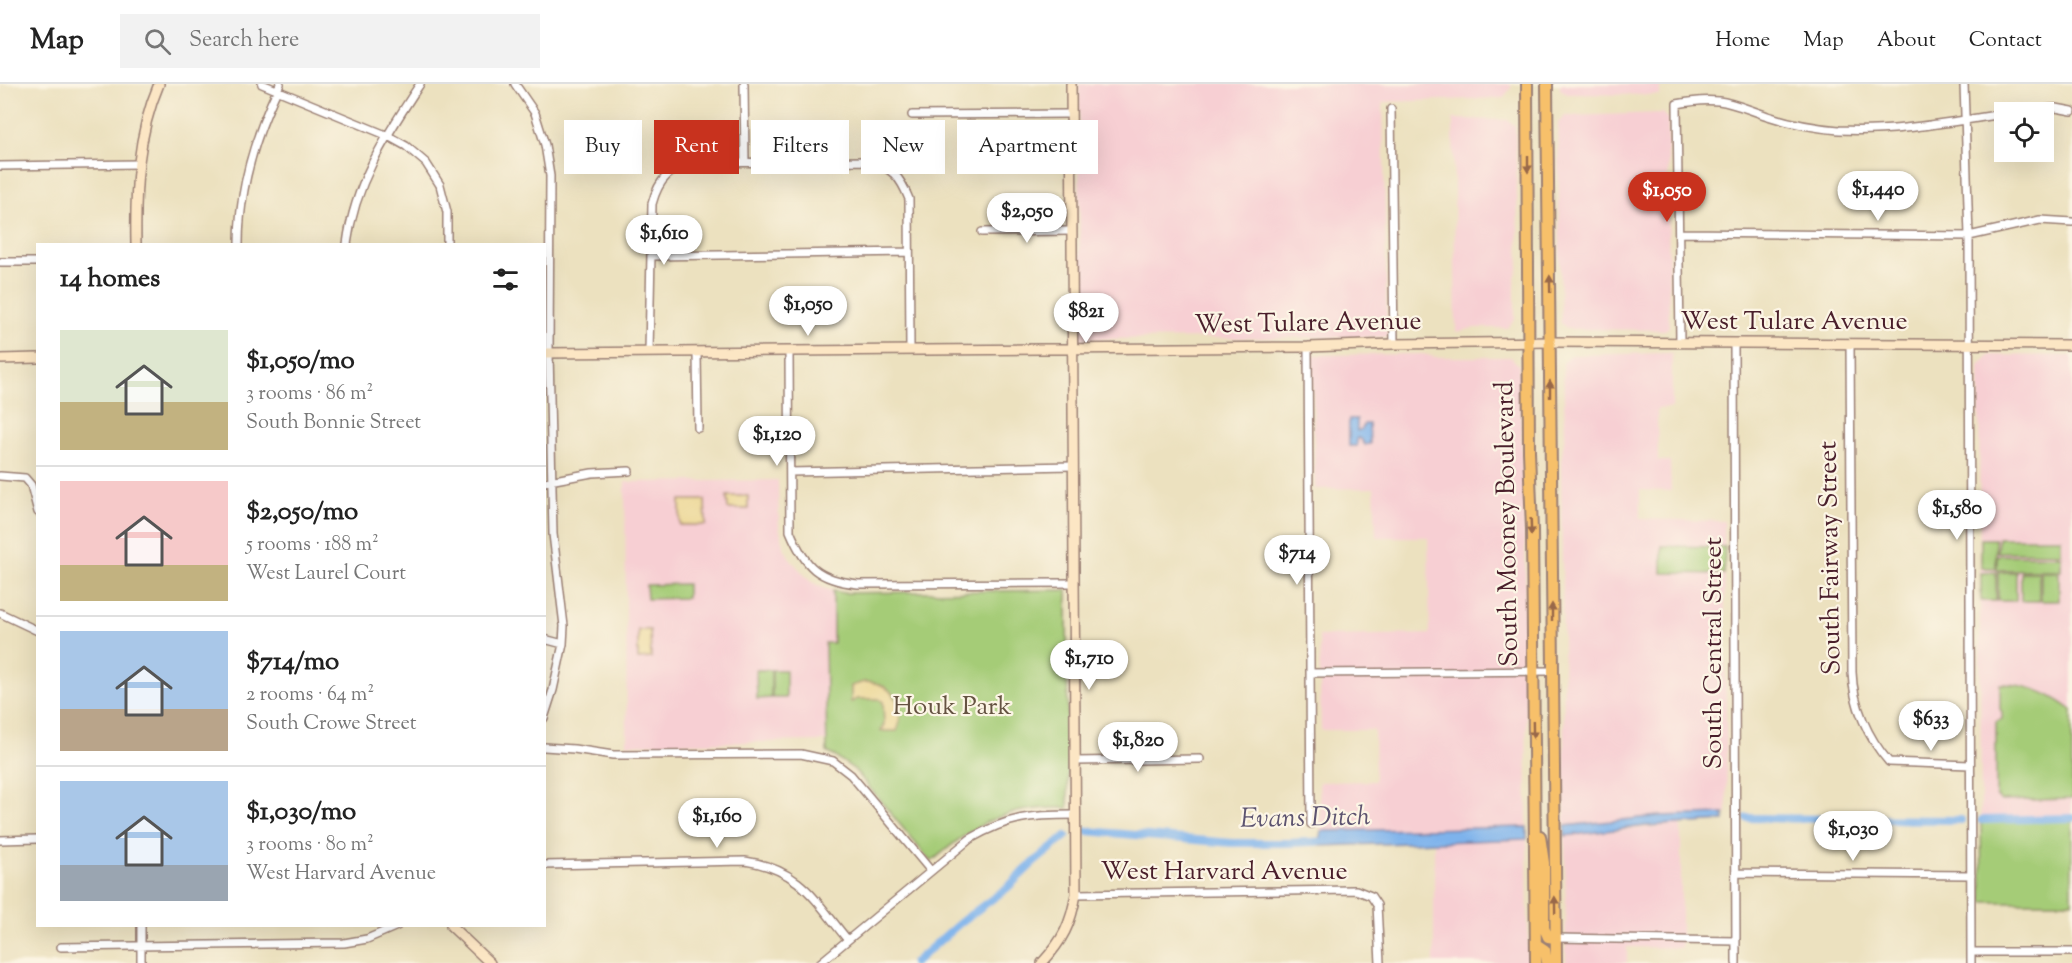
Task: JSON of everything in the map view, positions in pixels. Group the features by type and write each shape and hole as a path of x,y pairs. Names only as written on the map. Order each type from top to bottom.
{"main road":[{"name":"South Mooney Boulevard","path":"1527,84 1536,963"},
{"name":"South Mooney Boulevard","path":"1547,84 1556,963"},
{"path":"1534,791 1544,863 1544,928 1548,937 1555,938"},
{"path":"1536,944 1545,950 1547,963"}],"street":[{"path":"136,243 135,206 144,129 159,84"},
{"path":"262,84 279,87 386,135 406,146 426,163 440,184 447,212 447,243"},
{"path":"347,243 361,186 386,135 420,84"},
{"path":"515,84 535,113 550,176 547,353 548,482 562,597 563,644 554,690 546,712"},
{"path":"744,84 744,162"},
{"path":"1042,963 1062,939 1069,925 1076,894 1071,84"},
{"path":"1964,84 1969,236 1971,963"},
{"path":"1965,120 1969,84"},
{"path":"239,243 243,192 252,153 279,87"},
{"path":"1680,343 1677,104 1698,99 1723,100 1802,126 1839,130 1887,130 1994,116"},
{"path":"2054,108 2072,111"},
{"path":"1391,109 1394,344"},
{"path":"912,115 1071,114"},
{"path":"649,352 652,204 656,188 666,175 683,165 696,163 868,161 884,165 896,176 903,183 909,199 910,350"},
{"path":"0,166 139,164"},
{"path":"1680,233 1969,236 2040,220 2072,222"},
{"path":"982,232 1071,231"},
{"path":"652,256 909,252"},
{"path":"0,262 36,262"},
{"name":"West Tulare Avenue","path":"547,353 1308,347 1550,342 2072,345"},
{"name":"South Central Street","path":"1734,343 1736,963"},
{"name":"South Fairway Street","path":"1850,344 1852,681 1857,706 1864,724 1889,762 1894,764 1970,765"},
{"path":"1308,347 1311,824"},
{"path":"789,351 790,531 799,553 813,568 840,582 858,584 1074,583"},
{"path":"697,352 698,428"},
{"path":"0,359 36,358"},
{"path":"790,472 1073,466"},
{"path":"548,482 592,473 629,471"},
{"path":"0,476 25,478 31,485 36,504"},
{"path":"0,613 36,630"},
{"path":"546,640 563,644"},
{"path":"1310,673 1553,671"},
{"path":"546,747 613,755 801,754 826,759 838,764 851,775 931,871"},
{"path":"1076,761 1200,759"},
{"path":"820,963 970,838 1006,821 1035,814 1076,815"},
{"path":"0,840 36,839"},
{"path":"546,865 745,861 766,864 785,872 801,883 847,939"},
{"path":"1736,873 1971,875"},
{"name":"West Harvard Avenue","path":"1076,894 1356,890 1371,896 1377,905 1380,963"},
{"path":"141,927 141,963"},
{"path":"61,947 344,943 367,939 395,927"},
{"path":"452,927 490,963"},
{"path":"1555,938 1736,941"},
{"path":"1971,952 2072,952"}],"shaded area":[{"path":"1079,84 1511,84 1511,88 1503,98 1383,102 1387,337 1080,339 1079,174 1098,174 1098,120 1079,120"},
{"path":"1560,84 1660,84 1660,95 1567,94 1560,89"},
{"path":"1663,113 1668,119 1669,327 1665,330 1567,329 1561,323 1558,123 1565,116"},
{"path":"1453,119 1508,120 1515,126 1519,267 1515,277 1515,319 1507,328 1474,328 1456,332"},
{"path":"1672,353 1672,408 1657,409 1658,461 1670,461 1671,491 1640,490 1640,519 1724,521 1727,814 1659,816 1565,826 1561,461 1565,434 1563,363 1571,355"},
{"path":"1423,354 1435,357 1510,357 1519,365 1525,544 1527,827 1321,831 1319,782 1375,781 1374,730 1321,730 1319,636 1430,634 1428,537 1376,537 1374,488 1315,489 1312,355"},
{"path":"1989,355 2072,356 2072,819 1981,819 1979,366"},
{"path":"778,480 779,526 784,548 791,560 810,581 833,591 833,643 825,644 826,741 627,744 625,482"},
{"path":"1681,824 1681,948 1627,947 1627,963 1566,963 1565,836"},
{"path":"1527,839 1528,963 1434,963 1434,842"}],"green space":[{"path":"1998,538 2061,538 2061,553 1997,552"},
{"path":"1981,539 1995,539 1996,568 1981,568"},
{"path":"1662,546 1725,547 1724,574 1662,573"},
{"path":"1997,555 2061,556 2061,570 1997,570"},
{"path":"1996,572 1996,601 1981,601 1981,573"},
{"path":"1998,572 2016,572 2016,601 1998,601"},
{"path":"2021,572 2039,572 2039,601 2021,601"},
{"path":"2041,572 2059,572 2059,601 2041,601"},
{"path":"687,584 687,598 647,599 646,585"},
{"name":"Houk Park","path":"1067,590 1068,808 1026,810 993,819 963,836 931,862 855,770 827,752 825,643 833,643 833,591 844,593"},
{"path":"756,670 771,670 771,698 757,699"},
{"path":"772,670 786,670 786,698 772,698"},
{"path":"2000,684 2020,685 2038,691 2072,710 2072,799 2001,801 1996,795 1996,722 2002,719"},
{"path":"1981,819 2072,819 2072,902 1982,902"}],"sand":[{"path":"727,496 748,496 748,509 728,509"},
{"path":"680,500 705,500 706,525 680,525"},
{"path":"638,630 650,630 651,658 638,659"},
{"path":"864,682 882,686 895,697 900,713 897,731 881,731 884,724 883,702 879,699 857,699 851,702 851,686"}],"water":[{"path":"1349,419 1357,419 1357,431 1362,429 1364,424 1369,424 1370,444 1365,445 1361,439 1357,438 1357,446 1349,446"},
{"path":"1725,814 1724,821 1646,826 1565,836 1565,826 1659,816"},
{"path":"1527,827 1527,839 1321,846 1321,831"}],"waterway":[{"name":"Evans Ditch","path":"1747,818 1961,820"},
{"name":"Evans Ditch","path":"1982,820 2072,818"},
{"name":"Evans Ditch","path":"1087,831 1232,843 1331,841"},
{"name":"Evans Ditch","path":"914,963 961,922 1007,888 1066,836"}]}
